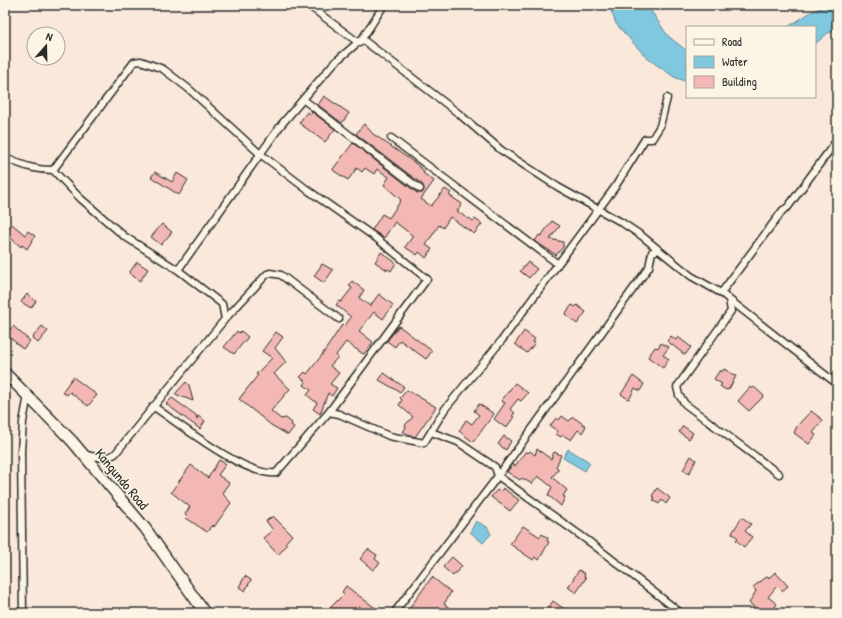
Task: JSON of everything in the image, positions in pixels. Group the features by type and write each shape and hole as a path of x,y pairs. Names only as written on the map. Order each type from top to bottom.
{"highway":[{"name":"Kangundo Road","path":"5,373 28,394 82,453 145,528 205,613"}],"street":[{"path":"308,5 361,41 458,113 501,150 558,187 642,236 691,276 721,293 837,384"},
{"path":"178,270 259,153 334,63 361,41 384,5"},
{"path":"53,170 127,69 134,62 141,61 163,69 189,89 259,153 309,191 376,238 427,279 329,412 276,473 269,474 250,468 217,450 153,406"},
{"path":"329,412 339,414 389,436 424,443 445,409 502,340 619,182 645,139 652,139 660,126 667,98"},
{"path":"304,100 420,189"},
{"path":"391,138 558,264"},
{"path":"721,293 783,210 788,207 837,140"},
{"path":"5,158 26,167 39,170 53,170 80,198 124,236 178,270 222,304 225,319"},
{"path":"394,613 498,476 649,267 652,252 659,250"},
{"path":"82,453 95,457 115,454 225,319 258,281 270,272 281,275 339,319"},
{"path":"728,300 731,311 708,346 681,381 678,387 678,395 685,404 779,474"},
{"path":"23,613 21,451 23,422 28,394"},
{"path":"431,432 458,442 495,467 498,476 591,543 681,613"}],"water":[{"path":"609,5 647,5 668,36 686,50 686,82 674,77 647,58 616,24"},
{"path":"827,5 837,5 837,30 828,33 816,43 816,26 790,26 811,12"},
{"path":"568,449 590,463 585,471 563,458"},
{"path":"476,521 487,527 491,534 483,543 470,532"}],"building":[{"path":"324,96 349,113 342,123 318,105"},
{"path":"307,112 311,114 312,112 335,129 325,142 299,123"},
{"path":"364,124 373,134 415,163 424,171 423,173 434,181 421,199 431,206 445,189 451,193 449,195 462,204 457,211 468,219 469,218 473,221 475,219 482,224 474,234 450,217 443,228 439,225 426,245 432,249 426,258 419,252 417,255 405,247 413,236 395,222 384,238 372,230 382,214 389,218 401,200 384,185 389,177 377,169 374,174 365,168 362,172 357,168 348,180 334,171 333,169 353,143 417,193 422,193 424,189 423,185 356,134"},
{"path":"155,172 172,182 177,173 188,180 179,195 151,177"},
{"path":"552,221 560,226 550,239 563,242 563,247 556,255 535,241 539,235 541,236"},
{"path":"12,224 25,235 28,231 35,236 27,249 22,245 21,247 5,233"},
{"path":"162,224 172,232 161,245 151,237"},
{"path":"381,252 396,263 391,271 375,262"},
{"path":"137,262 148,269 140,281 129,273"},
{"path":"528,262 537,269 529,278 520,271"},
{"path":"322,264 333,270 324,283 314,276"},
{"path":"352,281 364,290 359,298 370,306 379,294 393,305 383,319 374,312 359,331 373,342 365,353 363,354 346,342 336,355 338,357 330,366 339,373 330,384 337,388 332,396 328,393 320,414 313,409 317,403 307,395 311,390 304,385 306,382 300,377 305,372 307,374 342,325 344,327 351,317 336,305 339,301 341,302 352,288 349,286"},
{"path":"27,294 36,301 31,308 21,302"},
{"path":"572,305 575,307 577,305 586,312 577,324 565,314"},
{"path":"13,326 30,341 23,349 6,334"},
{"path":"42,326 48,331 38,343 32,338"},
{"path":"399,326 432,351 426,359 400,340 395,347 387,341"},
{"path":"237,331 239,333 241,331 248,337 234,354 224,347"},
{"path":"524,331 535,339 533,342 535,343 527,353 515,344"},
{"path":"276,332 283,337 275,348 286,362 274,374 290,389 271,411 281,419 286,418 292,423 291,425 294,427 288,435 271,425 239,399 258,375 256,374 272,358 262,351"},
{"path":"671,336 676,340 678,337 691,347 685,355 667,341"},
{"path":"661,343 669,347 663,355 669,359 663,368 648,357 655,347 658,348"},
{"path":"724,369 736,376 729,389 726,390 720,386 722,384 714,379 720,370 722,372"},
{"path":"384,373 404,387 400,392 379,380"},
{"path":"633,376 644,384 640,391 635,388 628,399 621,394"},
{"path":"73,377 97,395 88,406 70,392 67,395 62,392"},
{"path":"186,382 189,385 193,401 175,394"},
{"path":"515,383 528,393 521,401 518,399 510,409 515,413 512,416 514,417 506,428 494,419 505,403 501,401"},
{"path":"750,387 752,389 754,387 764,396 749,411 738,401"},
{"path":"407,390 436,407 415,437 403,432 406,427 405,425 413,417 399,405 402,400 400,398"},
{"path":"172,398 196,415 197,419 198,416 205,421 200,429 166,404"},
{"path":"479,404 494,414 473,442 459,431 466,420 472,424 479,415 474,411"},
{"path":"811,411 823,420 813,433 816,435 809,444 794,433 797,426"},
{"path":"562,416 569,421 573,417 586,426 582,433 578,430 571,440 563,435 561,437 556,434 558,431 550,426 556,418 559,420"},
{"path":"683,426 693,433 689,439 679,432"},
{"path":"504,436 511,441 506,450 498,444"},
{"path":"537,449 551,459 554,452 561,455 556,467 559,469 552,477 567,490 563,496 565,497 561,506 548,495 552,487 538,476 532,484 522,478 520,480 507,472 513,464 515,466 526,451 528,453 530,451 535,455"},
{"path":"691,456 696,460 689,474 683,470"},
{"path":"219,460 226,464 218,475 229,483 222,493 231,503 214,527 212,525 207,532 186,518 188,516 185,514 190,507 171,492 191,465 208,478"},
{"path":"503,488 519,500 510,511 491,497 497,490 500,492"},
{"path":"657,488 670,498 666,504 662,500 659,504 653,500 655,498 652,496"},
{"path":"273,516 292,535 285,543 287,545 278,555 263,538 273,530 266,521"},
{"path":"742,517 751,524 745,531 752,537 744,547 736,540 738,538 732,533"},
{"path":"523,526 540,537 542,534 548,538 547,541 549,542 539,560 535,557 533,560 510,544"},
{"path":"368,549 377,555 375,559 380,563 373,570 360,559"},
{"path":"452,557 462,566 453,576 443,567"},
{"path":"579,570 585,574 584,576 586,578 576,593 568,587"},
{"path":"775,572 788,586 782,591 777,586 768,597 777,604 771,613 762,613 749,603 756,591 753,587 768,576 769,578"},
{"path":"245,576 251,580 245,591 239,587"},
{"path":"432,577 451,592 444,604 456,613 406,613"},
{"path":"346,586 382,613 369,613 359,606 352,613 325,613 344,594 342,592"},
{"path":"553,601 570,613 545,613"}]}
